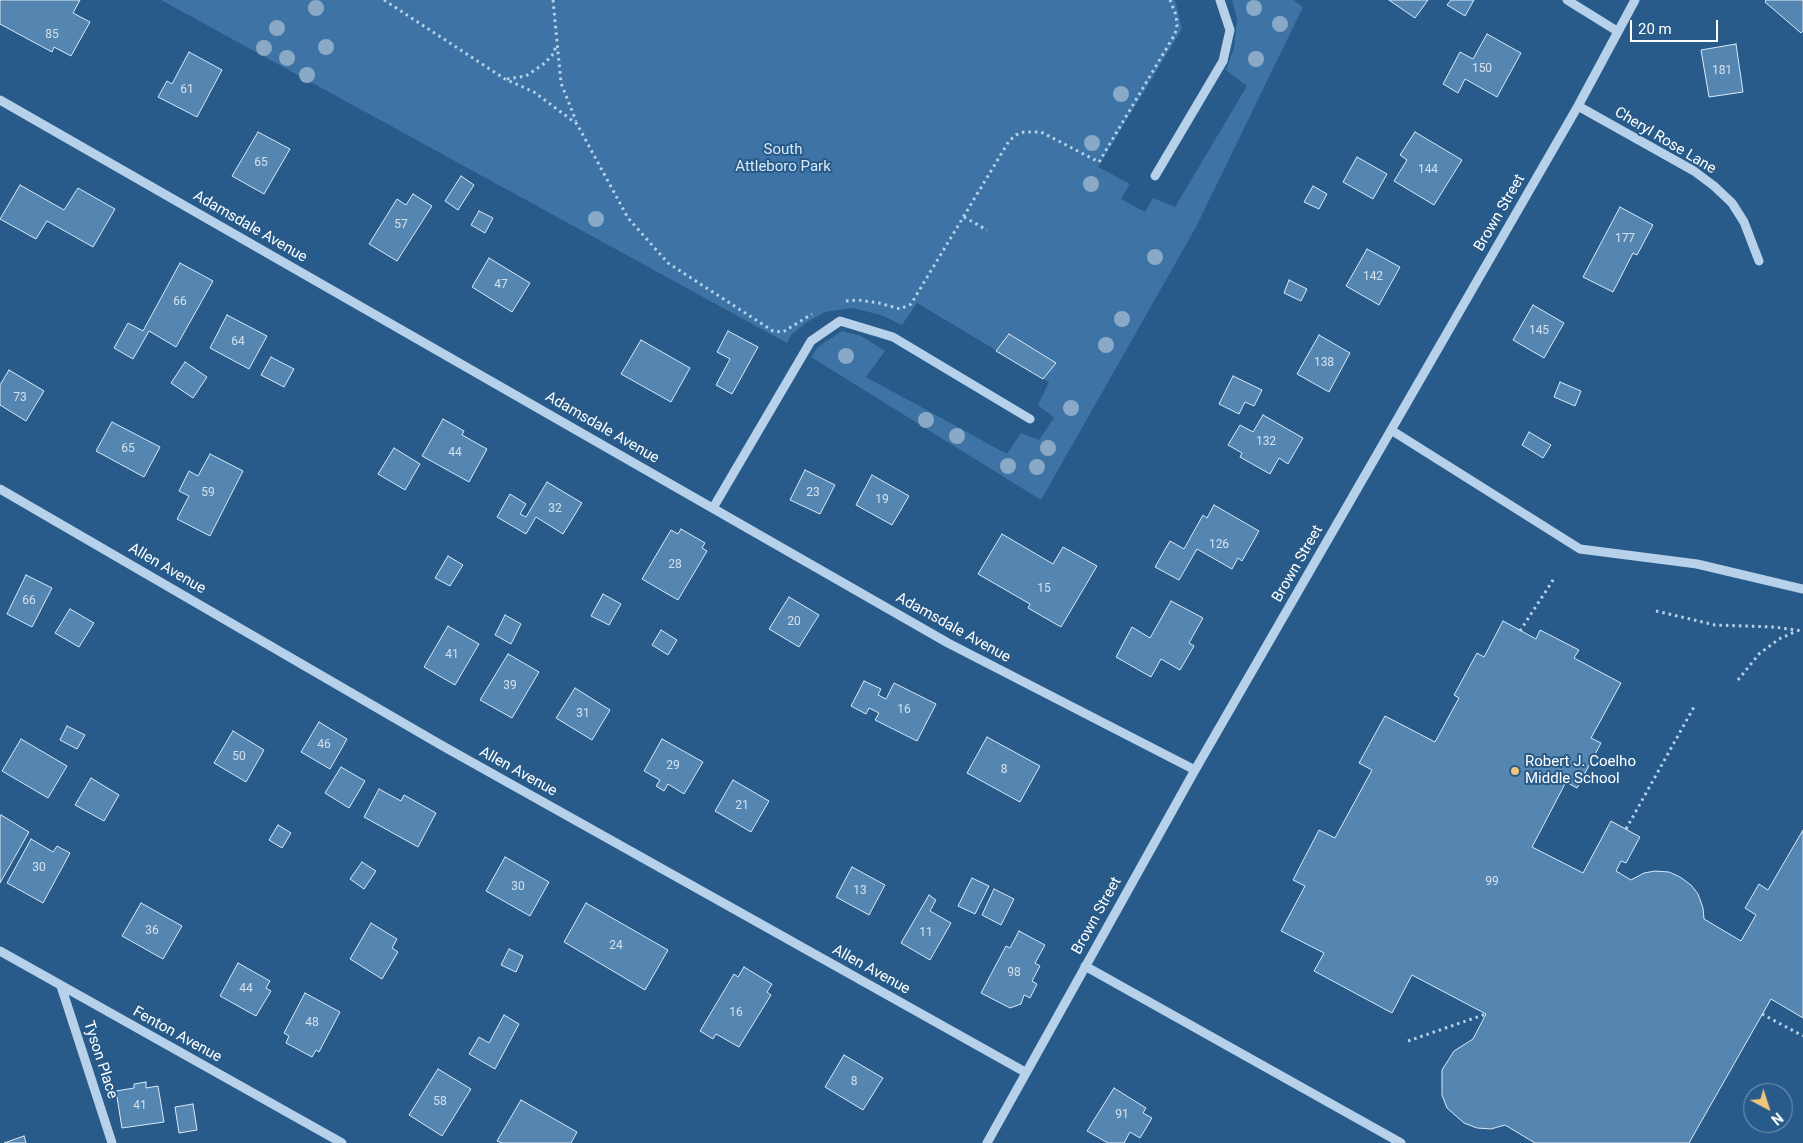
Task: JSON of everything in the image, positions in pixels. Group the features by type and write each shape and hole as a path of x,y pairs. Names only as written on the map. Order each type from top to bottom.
{"street":[{"path":"1155,176 1223,61 1230,30 1220,0"},
{"path":"1567,0 1617,31"},
{"name":"Brown Street","path":"987,1143 1195,770 1578,106 1635,0"},
{"name":"Adamsdale Avenue","path":"0,100 948,643 1195,770"},
{"name":"Cheryl Rose Lane","path":"1578,106 1694,170 1714,186 1732,203 1744,222 1759,261"},
{"path":"713,508 811,340 840,321 893,337 1030,419"},
{"path":"1391,430 1580,549 1697,564 1803,589"},
{"name":"Allen Avenue","path":"0,489 441,745 1025,1072"},
{"name":"Fenton Avenue","path":"0,951 342,1143"},
{"path":"1085,966 1401,1143"},
{"name":"Tyson Place","path":"61,986 112,1143"}],"path":[{"path":"384,0 505,79 534,92 577,124"},
{"path":"553,0 561,83 568,104 628,218 668,263 773,331 782,332 792,328 817,310"},
{"path":"844,302 858,300 880,302 900,309 909,306 1009,141 1024,132 1041,132 1099,162 1175,34 1177,25 1176,15 1170,0"},
{"path":"505,79 526,76 545,63 554,53 557,42"},
{"path":"964,217 987,230"},
{"path":"1520,631 1555,577"},
{"path":"1656,612 1715,625 1774,627 1803,631"},
{"path":"1738,680 1758,654 1779,639 1798,631"},
{"path":"1626,829 1694,707"},
{"path":"1408,1041 1486,1014"},
{"path":"1762,1014 1803,1036"}],"green space":[{"name":"South Attleboro Park","path":"161,0 1175,0 1182,29 1098,167 1130,184 1121,199 1145,212 1153,198 1175,207 1247,86 1226,70 1234,48 1237,19 1232,0 1293,0 1303,7 1196,227 1041,500 811,357 818,347 842,331 861,336 885,351 866,377 1007,454 1021,433 1039,440 1054,418 1038,405 1049,382 917,303 902,325 881,315 852,308 825,312 807,322 791,335 787,343"}],"building":[{"path":"0,0 80,0 73,13 90,22 71,56 54,47 52,52 0,24"},
{"path":"1389,0 1428,0 1415,18"},
{"path":"1451,0 1474,0 1465,16 1447,5"},
{"path":"1766,0 1803,0 1803,31 1801,33 1765,2"},
{"path":"1487,34 1521,53 1497,97 1465,79 1458,93 1443,84 1460,52 1473,59"},
{"path":"1736,44 1743,92 1709,97 1701,50"},
{"path":"189,52 222,70 197,117 158,97 167,81 172,84"},
{"path":"258,132 290,149 264,194 232,176"},
{"path":"1415,132 1462,160 1434,205 1394,181 1407,160 1400,155"},
{"path":"1357,157 1387,174 1373,199 1343,182"},
{"path":"461,176 474,185 458,210 445,201"},
{"path":"20,185 64,210 78,188 115,209 93,247 47,221 36,239 0,219"},
{"path":"1313,186 1327,194 1319,209 1304,202"},
{"path":"413,194 432,206 397,261 369,244 397,199 406,205"},
{"path":"1620,207 1653,225 1637,255 1633,253 1613,292 1583,277"},
{"path":"479,211 493,218 485,233 471,225"},
{"path":"1367,249 1400,267 1379,305 1346,286"},
{"path":"489,258 530,283 512,312 472,287"},
{"path":"180,263 213,281 176,347 149,331 133,359 114,348 128,323 143,331"},
{"path":"1289,280 1307,289 1301,301 1284,293"},
{"path":"1533,305 1564,323 1544,358 1513,340"},
{"path":"227,315 267,336 249,369 210,348"},
{"path":"728,331 758,347 732,394 716,385 730,359 717,352"},
{"path":"1009,334 1056,363 1043,379 996,351"},
{"path":"1319,335 1350,353 1329,392 1297,374"},
{"path":"641,340 690,368 671,402 621,374"},
{"path":"271,357 294,369 284,387 261,375"},
{"path":"185,362 207,377 193,398 171,383"},
{"path":"9,370 44,391 26,421 0,405 0,385"},
{"path":"1233,376 1262,390 1254,406 1245,402 1239,414 1219,404"},
{"path":"1560,382 1581,391 1575,406 1554,397"},
{"path":"1263,415 1303,438 1288,464 1279,458 1270,474 1240,457 1242,453 1228,445 1240,425 1253,432"},
{"path":"443,419 464,431 462,435 487,449 469,482 422,456"},
{"path":"112,422 160,447 144,477 96,451"},
{"path":"1529,432 1551,445 1543,458 1522,445"},
{"path":"394,448 420,464 405,490 378,474"},
{"path":"210,454 243,471 210,536 177,519 189,496 179,491 189,471 198,476"},
{"path":"805,470 835,485 820,514 790,500"},
{"path":"872,475 909,496 892,525 856,505"},
{"path":"547,482 582,503 563,534 536,517 526,534 497,517 510,494 526,504 520,514 526,517"},
{"path":"1214,505 1259,531 1242,561 1238,558 1232,569 1197,549 1179,580 1155,567 1170,541 1184,549 1203,515 1207,518"},
{"path":"681,529 705,543 702,548 707,551 678,600 642,579 671,530 678,534"},
{"path":"1002,534 1053,564 1063,547 1097,566 1061,627 1028,608 1030,604 978,574"},
{"path":"448,556 463,565 450,586 435,578"},
{"path":"26,575 52,588 32,627 7,614"},
{"path":"603,594 621,604 609,625 591,616"},
{"path":"789,597 819,615 799,647 769,629"},
{"path":"1171,601 1203,618 1189,643 1194,646 1180,670 1161,659 1151,677 1116,657 1132,627 1150,638"},
{"path":"70,609 94,623 79,647 55,633"},
{"path":"505,615 521,624 511,644 495,635"},
{"path":"1503,621 1536,639 1540,630 1579,650 1574,658 1621,683 1591,738 1601,743 1577,788 1566,782 1532,847 1583,873 1611,821 1640,837 1626,863 1621,861 1616,871 1631,880 1644,873 1655,871 1669,872 1680,877 1691,885 1698,894 1703,908 1704,919 1741,941 1756,915 1745,908 1759,884 1768,890 1803,830 1803,1018 1771,999 1689,1143 1535,1143 1505,1125 1491,1129 1477,1128 1464,1123 1447,1108 1442,1095 1442,1070 1454,1051 1473,1039 1486,1014 1412,975 1392,1013 1314,971 1324,953 1281,931 1305,886 1293,880 1319,830 1335,838 1372,770 1359,763 1385,716 1435,742 1459,698 1454,695 1477,653 1484,657"},
{"path":"448,626 479,644 455,685 424,667"},
{"path":"661,630 677,640 668,655 652,645"},
{"path":"508,654 539,672 512,718 480,700"},
{"path":"864,681 881,689 878,695 886,699 894,683 936,704 917,741 875,720 879,713 869,708 866,714 851,706"},
{"path":"575,688 610,710 592,740 556,718"},
{"path":"319,722 347,739 330,769 301,752"},
{"path":"67,726 85,735 77,749 60,740"},
{"path":"233,731 264,750 246,782 214,763"},
{"path":"987,737 1040,766 1020,802 967,773"},
{"path":"21,739 67,766 48,798 2,771"},
{"path":"662,739 703,762 684,794 668,784 664,791 656,786 660,780 644,771"},
{"path":"341,767 365,781 349,808 325,793"},
{"path":"91,778 119,795 104,821 75,805"},
{"path":"733,780 769,801 751,832 715,811"},
{"path":"379,789 401,801 404,795 436,813 418,847 364,817"},
{"path":"1,815 29,832 0,883 0,817"},
{"path":"278,825 291,833 282,848 269,840"},
{"path":"31,839 53,852 57,846 70,853 43,903 7,883"},
{"path":"505,857 549,882 530,916 486,891"},
{"path":"362,862 376,871 364,889 350,879"},
{"path":"852,867 885,885 869,915 836,897"},
{"path":"972,878 989,886 975,914 958,906"},
{"path":"994,889 1014,899 1001,925 982,915"},
{"path":"929,895 936,900 930,911 951,923 930,960 901,943"},
{"path":"141,903 182,926 163,959 122,936"},
{"path":"586,903 668,950 645,990 564,942"},
{"path":"371,923 397,939 392,948 398,952 382,979 350,959"},
{"path":"1019,931 1045,945 1035,963 1040,966 1032,981 1037,984 1030,998 1024,995 1021,1004 1010,1008 981,993 1006,946 1010,948"},
{"path":"509,949 523,956 516,972 501,965"},
{"path":"238,963 270,981 266,988 271,991 256,1016 220,996"},
{"path":"744,967 772,984 767,992 771,995 739,1047 716,1034 713,1039 700,1031 734,974 738,977"},
{"path":"305,993 340,1012 319,1052 316,1050 312,1057 286,1043 289,1036 284,1033"},
{"path":"504,1015 519,1024 495,1069 469,1054 479,1037 489,1043"},
{"path":"844,1055 883,1078 863,1110 825,1087"},
{"path":"438,1069 471,1089 442,1136 409,1115"},
{"path":"146,1082 146,1088 158,1086 164,1122 122,1128 116,1091 134,1088 134,1084"},
{"path":"1114,1088 1146,1108 1143,1113 1152,1118 1140,1138 1130,1132 1124,1143 1108,1143 1087,1131"},
{"path":"521,1100 577,1132 571,1143 502,1143 497,1141"},
{"path":"193,1104 197,1130 179,1133 175,1107"},
{"path":"24,1136 26,1143 4,1143"}],"place":[{"name":"Robert J. Coelho Middle School","path":"1515,771"}]}
